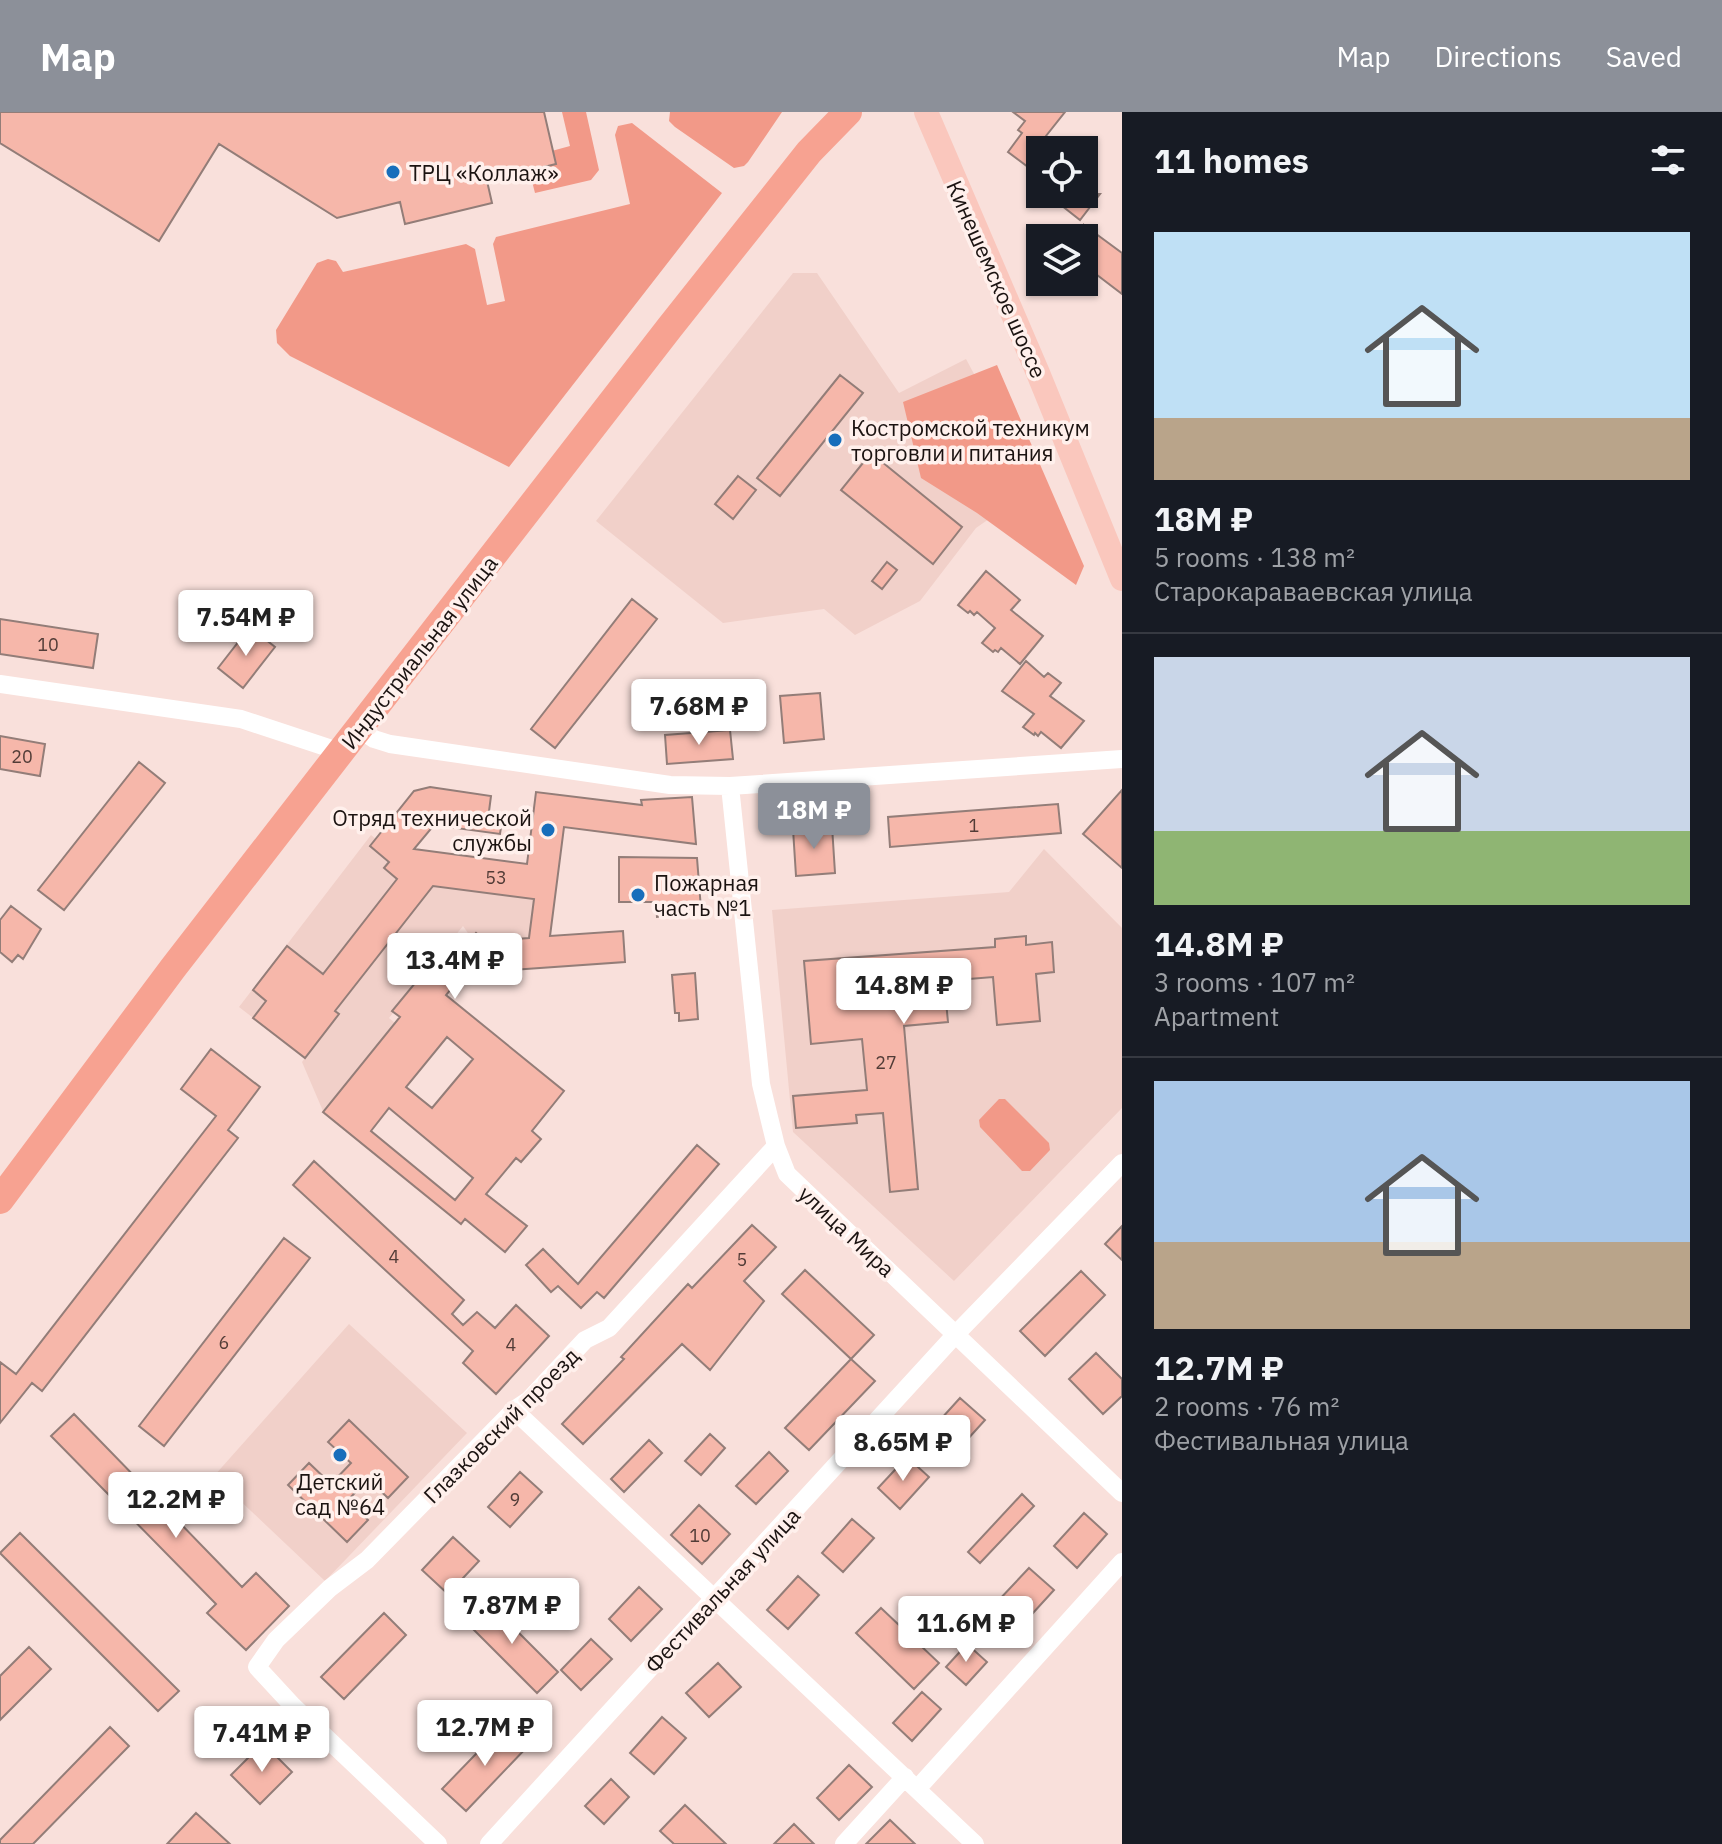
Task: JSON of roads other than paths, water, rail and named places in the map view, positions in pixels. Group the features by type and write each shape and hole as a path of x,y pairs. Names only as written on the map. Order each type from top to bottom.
{"highway":[{"name":"Индустриальная улица","path":"0,1200 173,968 670,327 809,152 848,112"}],"main road":[{"name":"Кинешемское шоссе","path":"926,112 1027,345 1122,579"}],"street":[{"path":"0,684 241,719 341,752"},
{"path":"359,729 374,739 390,744 670,785 730,786 1122,759"},
{"name":"улица Мира","path":"730,786 761,1084 776,1146 787,1174 1122,1493"},
{"name":"Глазковский проезд","path":"438,1844 293,1706 257,1667 276,1640 330,1588 367,1560 514,1410 529,1400 585,1340 609,1328 776,1146"},
{"name":"Фестивальная улица","path":"489,1844 956,1334 1122,1163"},
{"path":"514,1410 975,1844"},
{"path":"844,1844 911,1783 1122,1562"}],"place":[{"name":"ТРЦ «Коллаж»","path":"393,172"},
{"name":"Костромской техникум торговли и питания","path":"835,440"},
{"name":"Отряд технической службы","path":"548,830"},
{"name":"Пожарная часть №1","path":"638,895"},
{"name":"Детский сад №64","path":"340,1455"}]}
